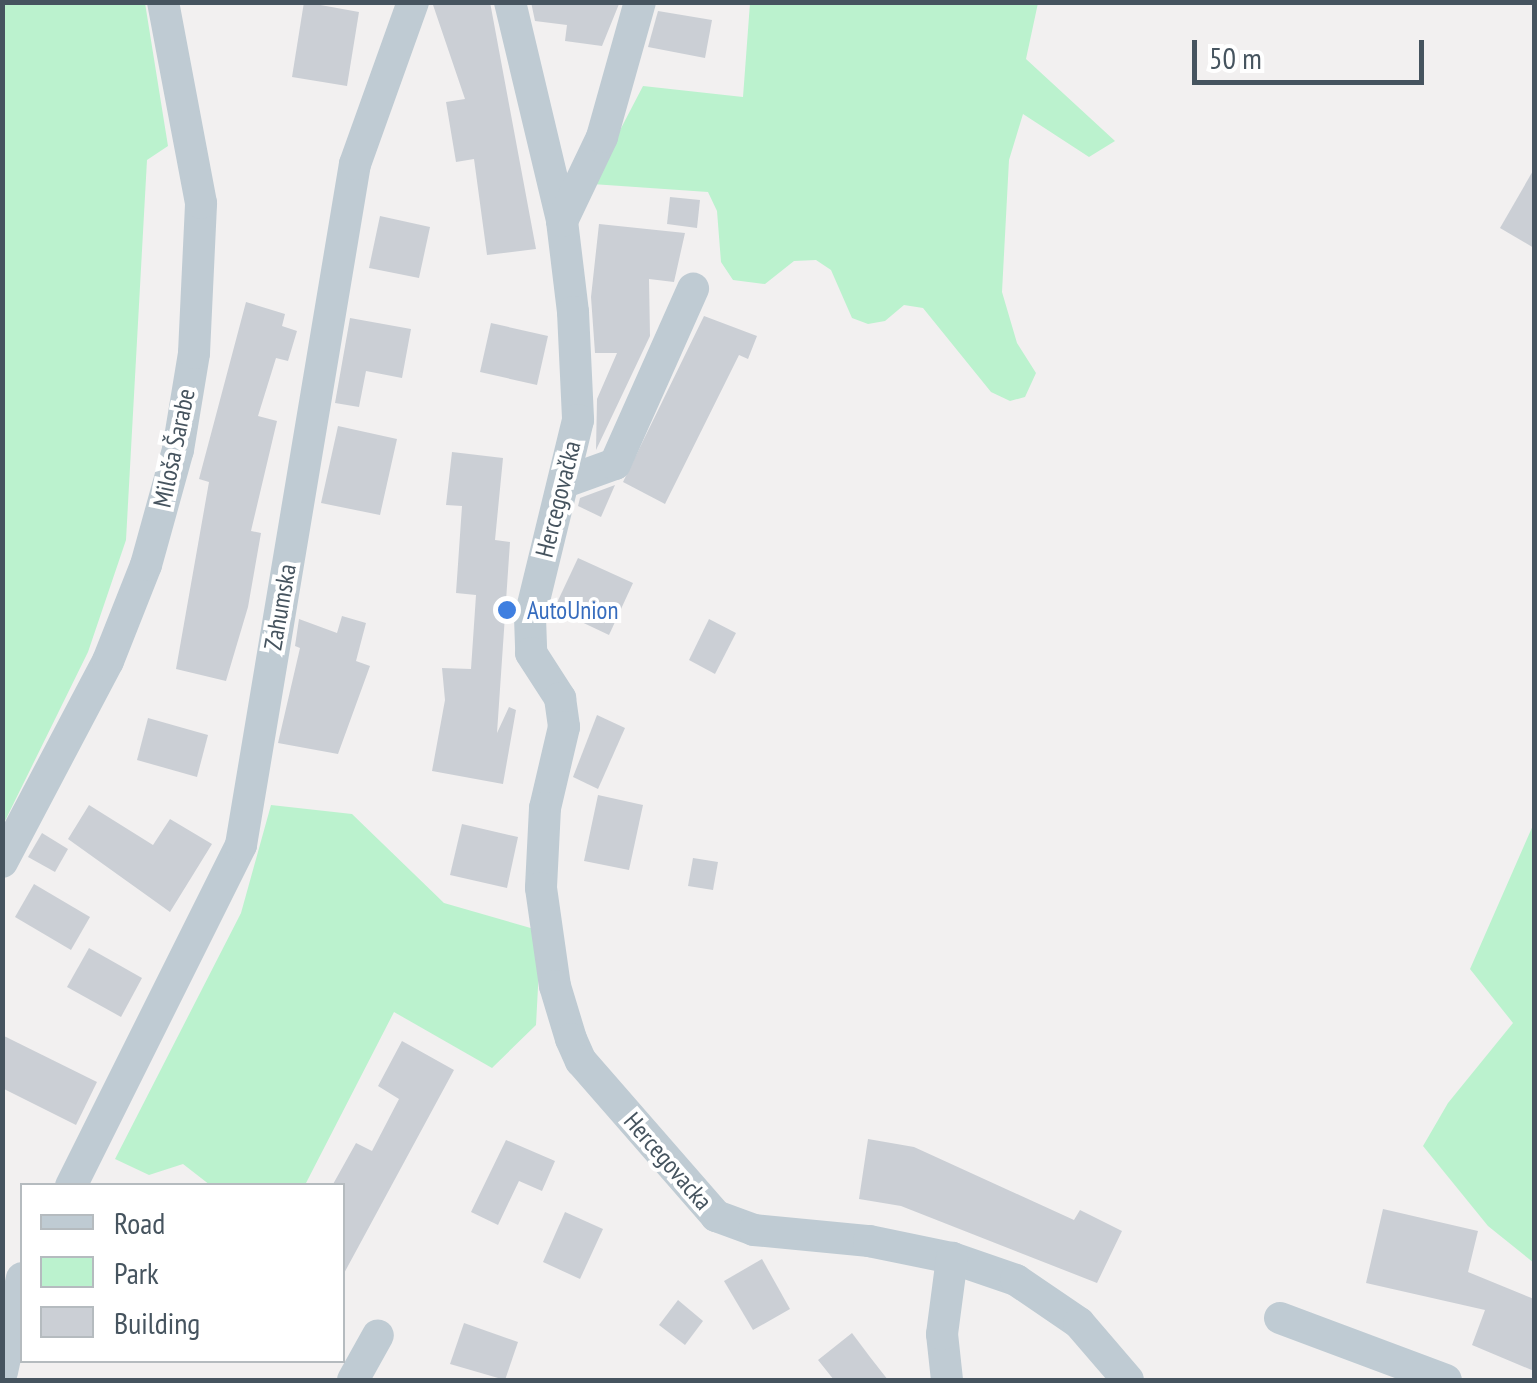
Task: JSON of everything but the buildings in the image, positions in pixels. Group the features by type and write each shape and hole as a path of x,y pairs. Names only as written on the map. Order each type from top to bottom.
{"street":[{"name":"Miloša Šarabe","path":"2,862 108,661 146,565 178,450 194,353 200,203 163,2"},
{"name":"Zahumska","path":"72,1183 241,845 355,164 413,2"},
{"name":"Hercegovačka","path":"510,2 562,221 578,420 566,482 530,617 532,653 560,698 564,727 544,808 541,888 555,986 581,1061"},
{"name":"Hercegovačka","path":"562,221 614,102 640,2"},
{"path":"566,482 615,464 693,289"},
{"name":"Hercegovacka","path":"581,1061 716,1216 754,1230 869,1241 952,1258 1016,1280 1079,1323 1128,1380"},
{"path":"947,1380 942,1334 952,1258"},
{"path":"2,1372 20,1287"},
{"path":"1280,1318 1446,1380"},
{"path":"353,1380 378,1334"}],"green space":[{"path":"3,2 145,3 168,146 147,160 126,540 88,652 3,825"},
{"path":"750,3 1038,3 1026,59 1115,141 1089,157 1023,114 1009,160 1002,292 1017,343 1036,373 1025,397 1010,401 991,392 923,308 904,305 885,321 868,324 852,318 831,270 816,260 794,261 765,284 733,280 721,262 717,211 708,192 592,184 643,86 743,97"},
{"path":"271,805 352,814 444,903 541,931 536,1025 492,1068 394,1012 306,1183 207,1183 183,1164 149,1175 115,1159 241,913"},
{"path":"1534,823 1534,1263 1488,1226 1423,1146 1448,1103 1513,1023 1470,969"}],"place":[{"name":"AutoUnion","path":"507,610"}]}
